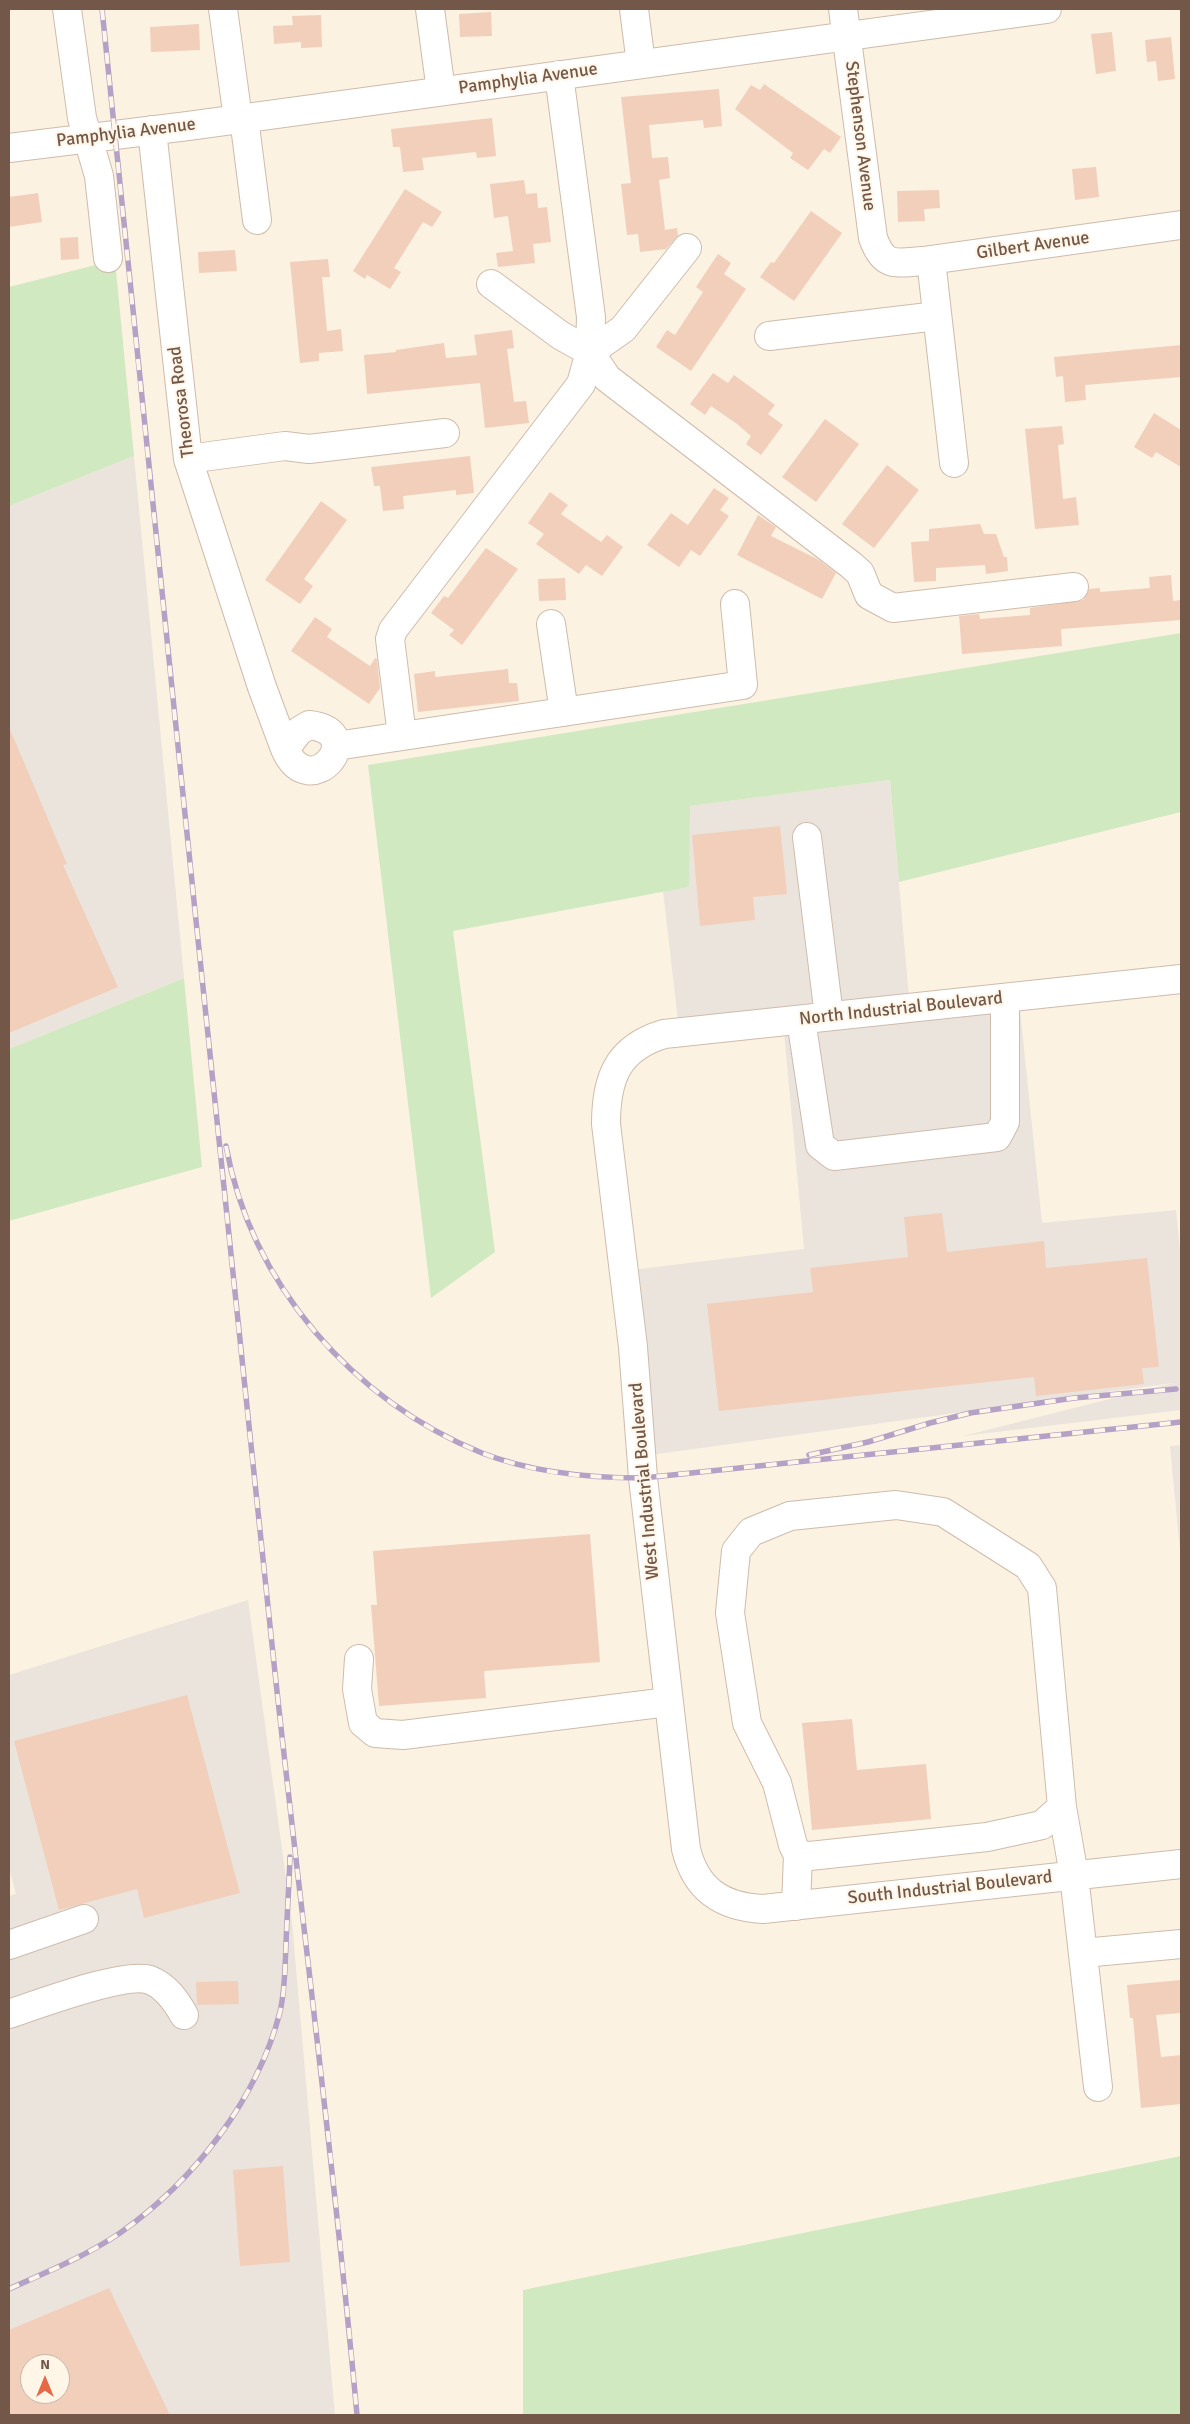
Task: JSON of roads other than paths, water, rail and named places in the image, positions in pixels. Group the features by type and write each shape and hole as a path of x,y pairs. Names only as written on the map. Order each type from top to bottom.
{"street":[{"path":"67,9 82,118 100,176 108,258"},
{"path":"223,9 257,220"},
{"path":"430,9 441,91"},
{"path":"634,9 641,64"},
{"name":"Stephenson Avenue","path":"843,9 873,238 878,251 885,258"},
{"name":"Pamphylia Avenue","path":"9,148 1046,9"},
{"path":"559,75 591,317 590,352 581,384 393,630 390,639 401,731 564,712 743,685 735,604"},
{"name":"Theorosa Road","path":"152,130 188,459 262,687 285,749 299,731 309,725 325,728 332,734 336,746 401,731"},
{"name":"Gilbert Avenue","path":"885,258 902,262 931,260 1181,225"},
{"path":"590,352 623,329 686,248"},
{"path":"931,260 954,462"},
{"path":"491,284 560,335 590,352 607,378 852,565 860,574 869,595 893,608 1074,587"},
{"path":"769,336 937,316"},
{"path":"188,459 285,446 309,449 446,433"},
{"path":"552,624 564,712"},
{"path":"807,837 829,1016"},
{"name":"North Industrial Boulevard","path":"627,1056 636,1045 664,1034 1181,979"},
{"path":"802,1020 820,1145 834,1156 997,1137 1005,1122 1005,998"},
{"name":"West Industrial Boulevard","path":"627,1056 617,1067 606,1098 606,1124 632,1347 642,1478 686,1849 690,1868 703,1886 720,1900"},
{"path":"796,1906 798,1855 777,1782 747,1722 730,1613 736,1551 751,1532 790,1516 896,1505 943,1512 1028,1566 1042,1588 1062,1807 1074,1875 1098,2087"},
{"path":"359,1659 357,1688 363,1722 375,1733 413,1734 668,1702"},
{"path":"798,1855 810,1856 987,1837 1042,1825 1062,1807"},
{"name":"South Industrial Boulevard","path":"720,1900 742,1908 763,1909 1181,1864"},
{"path":"9,1945 84,1919"},
{"path":"1083,1954 1181,1944"},
{"path":"9,2014 120,1980 149,1979 172,1996 184,2015"}],"railway":[{"path":"102,9 283,1749 338,2225 357,2415"},
{"path":"226,1146 239,1197 258,1245 284,1290 315,1332 351,1369 391,1402 435,1431 501,1460 561,1473 643,1478 1181,1422"},
{"path":"809,1455 868,1442 970,1413 1074,1398 1176,1389"},
{"path":"9,2289 94,2249 120,2233 147,2212 173,2189 197,2163 239,2107 270,2045 282,2004 290,1857"}]}
